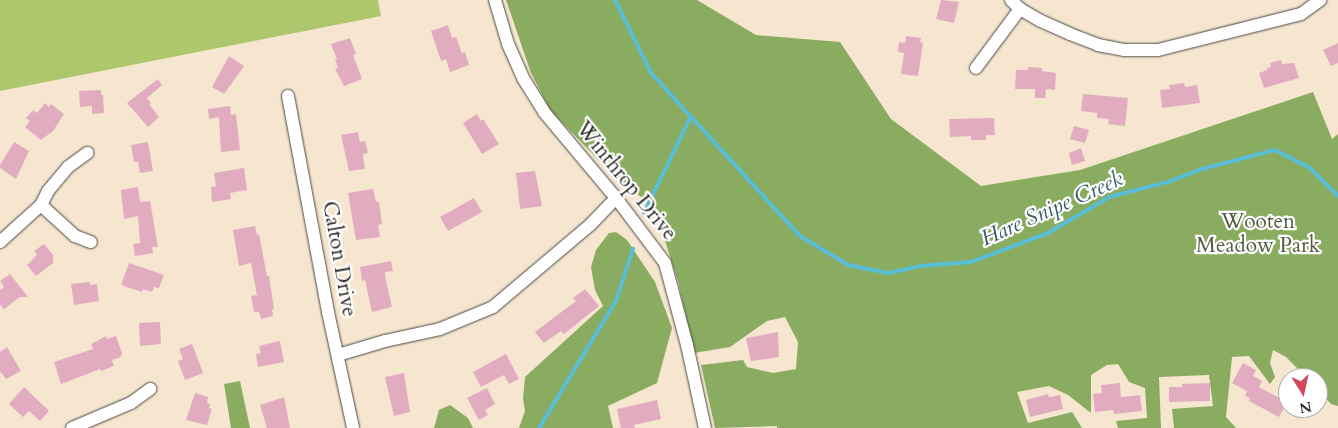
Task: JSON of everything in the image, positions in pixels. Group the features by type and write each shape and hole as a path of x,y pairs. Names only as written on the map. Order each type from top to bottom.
{"street":[{"name":"Winthrop Drive","path":"495,0 508,44 523,78 544,112 616,198 665,263 705,428"},
{"path":"976,68 1016,5 1070,34 1098,44 1124,50 1158,50 1301,14 1320,0"},
{"name":"Calton Drive","path":"288,96 353,428"},
{"path":"0,242 41,205 48,191 68,168 87,153"},
{"path":"338,355 385,341 440,329 493,307 590,225 616,198"},
{"path":"41,205 75,236 91,242"},
{"path":"72,428 130,403 150,389"}],"green space":[{"path":"0,0 378,0 381,16 0,91"},
{"name":"Wooten Meadow Park","path":"506,0 697,0 756,35 840,42 891,119 981,186 1080,170 1313,92 1332,139 1338,134 1338,406 1328,401 1328,368 1297,368 1286,357 1273,350 1270,363 1275,377 1270,384 1249,356 1232,357 1226,417 1236,428 1174,428 1172,409 1213,406 1209,375 1159,377 1161,428 1118,428 1116,421 1147,418 1145,388 1129,382 1118,364 1107,365 1091,375 1091,413 1068,395 1049,386 1017,392 1028,423 1072,412 1082,428 777,428 777,426 715,428 701,365 743,360 747,367 773,373 796,369 798,342 785,317 767,321 730,347 694,353 678,281 654,207 614,176 550,110 531,73"},
{"path":"616,232 627,240 655,282 672,328 657,383 608,406 613,428 519,428 525,411 523,399 525,377 603,306 595,290 591,267 596,250 609,233"},
{"path":"240,381 250,428 231,428 224,384"},
{"path":"450,405 468,418 473,428 434,428 439,410"}],"building":[{"path":"941,0 959,2 954,23 936,19"},
{"path":"448,25 452,38 456,37 462,53 465,52 469,65 450,72 446,59 441,61 431,31"},
{"path":"906,36 921,38 920,42 923,43 918,76 901,74 904,53 898,52 899,42 905,43"},
{"path":"350,38 356,54 353,55 362,79 344,86 335,69 338,68 335,60 337,59 331,44"},
{"path":"1338,43 1338,63 1331,66 1323,50"},
{"path":"229,56 244,66 224,94 212,87"},
{"path":"1281,60 1282,64 1294,63 1299,78 1264,88 1259,73 1271,67 1270,63"},
{"path":"1028,67 1042,68 1042,71 1056,73 1055,90 1046,89 1045,98 1035,98 1035,89 1015,89 1016,70 1028,70"},
{"path":"158,79 162,85 147,98 151,103 149,104 159,117 148,127 127,103"},
{"path":"1184,83 1185,87 1197,85 1200,103 1162,108 1160,90 1170,89 1169,85"},
{"path":"101,90 104,113 92,114 92,106 80,107 79,91"},
{"path":"1083,94 1128,98 1125,126 1108,124 1109,119 1097,118 1097,113 1081,111"},
{"path":"45,103 49,107 51,104 64,114 53,131 41,140 25,127 30,121 26,118 33,110 37,113"},
{"path":"230,106 231,115 236,114 240,150 221,152 219,117 209,119 208,109"},
{"path":"477,114 481,121 483,119 499,144 482,154 463,123"},
{"path":"994,118 995,135 986,135 986,140 971,140 971,136 950,137 949,119"},
{"path":"1074,126 1089,130 1085,143 1070,139"},
{"path":"358,132 360,142 365,141 368,153 363,154 365,169 349,171 341,135"},
{"path":"14,142 29,151 16,179 0,168"},
{"path":"148,142 153,171 140,173 138,162 134,162 131,145"},
{"path":"1081,148 1085,161 1072,165 1069,153"},
{"path":"244,168 247,190 230,193 231,199 212,202 211,187 216,186 214,173"},
{"path":"535,171 542,206 520,209 516,173"},
{"path":"138,187 140,202 150,201 158,247 152,247 153,253 135,256 133,244 140,243 138,216 124,219 121,190"},
{"path":"373,189 376,202 379,202 382,224 378,225 380,237 356,240 348,193"},
{"path":"474,198 482,212 448,231 440,217"},
{"path":"255,226 257,235 259,234 267,276 269,276 274,309 272,309 273,316 261,319 259,312 254,312 251,296 257,295 251,263 239,266 233,230"},
{"path":"44,244 53,255 53,263 36,276 27,265 37,255 34,251"},
{"path":"391,261 393,271 385,272 385,276 392,307 372,312 365,280 362,281 360,267"},
{"path":"129,263 164,275 159,288 154,287 152,292 143,289 142,292 121,285"},
{"path":"10,274 28,297 20,297 4,309 0,304 0,290 4,287 0,281"},
{"path":"90,282 90,285 97,284 99,301 74,305 71,284"},
{"path":"585,289 599,306 564,334 561,331 544,343 535,332 576,301 573,298"},
{"path":"160,322 161,344 140,346 139,323"},
{"path":"778,332 779,357 751,361 746,338"},
{"path":"106,336 107,339 116,336 122,353 121,357 112,360 114,366 101,371 100,369 61,384 54,362 93,349 91,344"},
{"path":"280,341 284,362 258,367 256,354 261,353 259,346"},
{"path":"192,344 203,373 185,380 178,361 183,359 179,349"},
{"path":"7,347 21,371 6,379 0,371 0,352"},
{"path":"506,354 519,379 509,384 504,375 481,387 473,372"},
{"path":"1243,363 1256,370 1253,376 1262,381 1259,387 1278,397 1278,416 1249,401 1250,398 1245,396 1247,391 1232,383"},
{"path":"404,373 410,412 394,416 385,377"},
{"path":"1120,383 1121,397 1140,395 1142,411 1114,414 1113,410 1095,412 1093,394 1102,393 1101,385"},
{"path":"1210,383 1210,401 1169,402 1169,387 1182,387 1182,384"},
{"path":"24,387 49,411 40,421 29,411 23,417 9,404"},
{"path":"487,388 495,404 485,410 488,415 479,420 467,398"},
{"path":"195,393 208,397 207,403 210,404 209,408 212,409 207,425 186,420"},
{"path":"1048,394 1049,397 1060,395 1063,409 1030,417 1026,400"},
{"path":"284,397 290,428 267,428 260,405"},
{"path":"657,400 661,419 634,425 635,428 621,428 617,409"}],"waterway":[{"name":"Hare Snipe Creek","path":"615,0 651,73 800,236 848,265 888,273 920,266 971,262 1048,233 1109,197 1168,182 1202,169 1275,150 1310,168 1338,196"},
{"path":"644,213 691,116"},
{"path":"539,428 616,301 633,249"}]}
